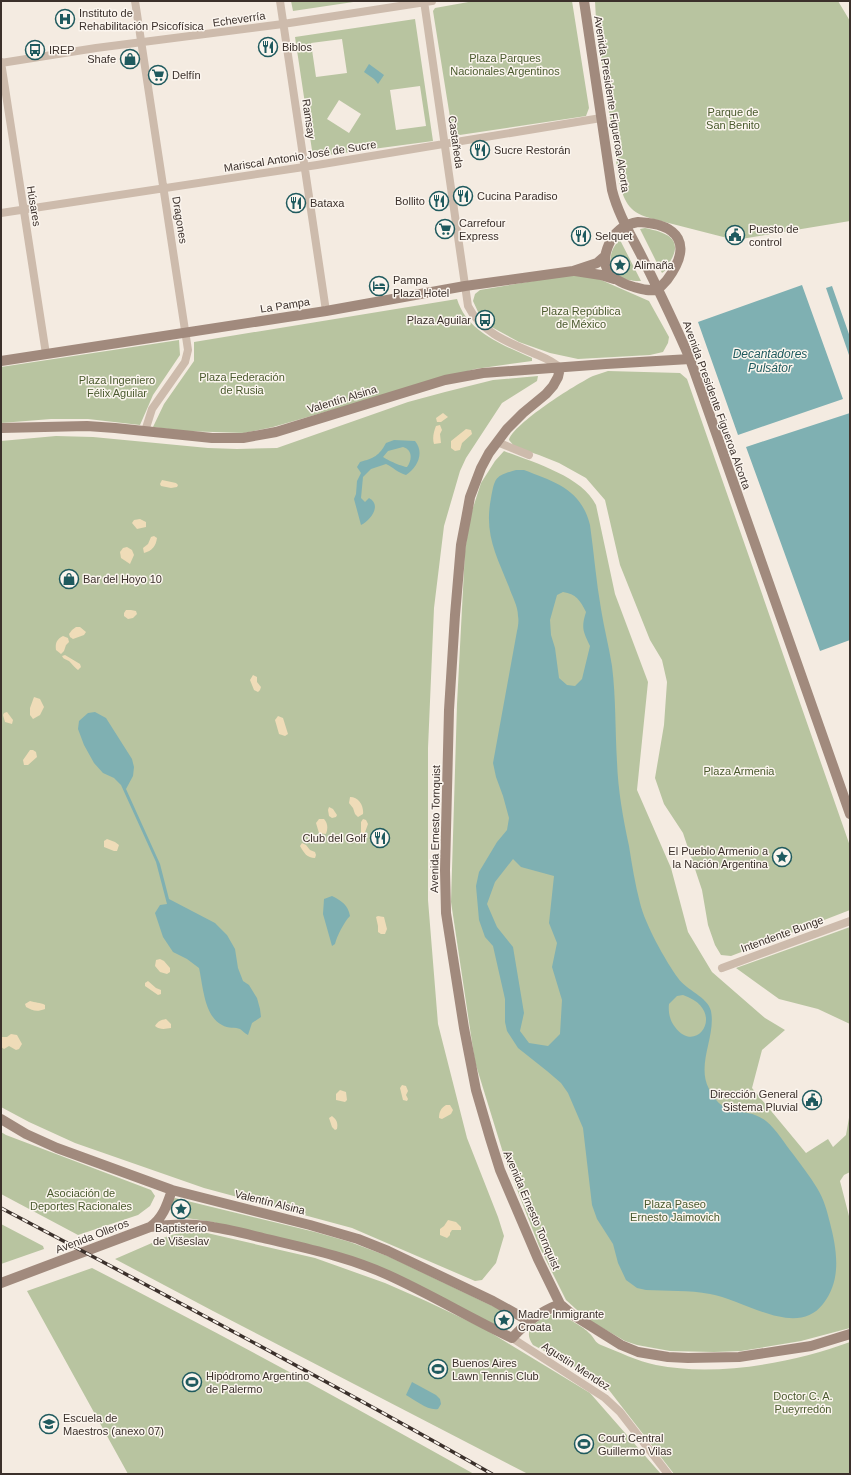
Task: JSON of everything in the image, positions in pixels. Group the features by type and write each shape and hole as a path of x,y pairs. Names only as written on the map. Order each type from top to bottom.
{"street":[{"name":"Dragones","path":"135,1 188,350 187,356 181,368 152,409 145,431"},
{"name":"Ramsay","path":"280,1 326,311"},
{"name":"Echeverría","path":"1,63 96,48 284,24 427,1"},
{"name":"Castañeda","path":"427,1 468,306 482,325 496,336 548,360 560,368"},
{"name":"Avenida Presidente Figueroa Alcorta","path":"584,1 615,203 625,226 676,325 690,359 850,814"},
{"name":"Húsares","path":"1,63 46,354"},
{"name":"Mariscal Antonio José de Sucre","path":"1,213 446,144 601,118"},
{"path":"616,280 610,274 605,262 605,256 613,238 620,229 625,226 638,222 646,223 668,229 678,238 680,243 680,255 666,281 658,289"},
{"name":"La Pampa","path":"1,361 326,311 465,286 573,271 597,263 605,256"},
{"name":"La Pampa","path":"573,271 601,275 627,285 646,290 658,289"},
{"name":"Valentín Alsina","path":"1,428 87,426 212,438 243,438 276,432 445,380 483,373 690,359"},
{"name":"Avenida Ernesto Tornquist","path":"560,368 558,377 553,386 546,394 523,413 497,442 481,468 475,482 467,512 461,545 449,710 445,870 446,913 474,1082 500,1170 538,1259 560,1304"},
{"path":"497,442 529,456"},
{"name":"Intendente Bunge","path":"722,968 850,921"},
{"name":"Valentín Alsina","path":"1,1119 26,1134 57,1148 172,1190 310,1225 358,1239 411,1262 493,1302 528,1321"},
{"name":"Avenida Olleros","path":"1,1283 150,1227 159,1220 166,1207 172,1190"},
{"path":"166,1207 168,1217 171,1221 177,1224"},
{"path":"150,1227 192,1224 213,1227 300,1247 355,1263 387,1274 512,1338 528,1321 544,1311 560,1304 573,1315 621,1345 638,1352 668,1357 712,1358 767,1354 811,1346 850,1334"},
{"name":"Agustin Mendez","path":"512,1338 605,1398 620,1412 668,1474"}],"green space":[{"path":"291,1 360,1 293,11"},
{"name":"Plaza Parques Nacionales Argentinos","path":"474,1 572,1 589,108 586,116 453,136 433,11 435,8"},
{"name":"Parque de San Benito","path":"595,1 838,1 850,21 850,221 735,240 645,217 634,210 626,202 619,182 596,20"},
{"path":"415,19 433,141 313,157 295,37","holes":["342,39 347,73 316,77 311,43","420,86 426,126 396,130 390,90","339,100 361,114 349,133 327,119"]},
{"path":"645,228 658,231 670,237 675,246 668,267 662,273 640,229"},
{"path":"620,240 641,281 624,279 613,271 610,260 611,255 616,244"},
{"name":"Plaza República de México","path":"575,274 592,276 649,301 669,337 668,343 663,352 650,355 578,359 550,353 519,342 486,324 473,301 475,294 480,290"},
{"name":"Plaza Federación de Rusia","path":"457,299 462,310 477,329 509,348 532,358 532,361 475,369 273,427 244,433 184,431 153,427 164,404 194,361 194,342"},
{"name":"Plaza Ingeniero Félix Aguilar","path":"179,340 180,355 153,395 140,425 88,419 51,419 1,423 1,367"},
{"name":"Plaza Armenia","path":"608,371 680,373 687,379 850,846 850,910 731,956 721,955 715,945 708,925 702,890 683,833 664,804 655,778 664,725 667,682 662,660 650,640 620,565 605,500 586,478 559,463 515,447 509,440 521,424 546,405 585,380"},
{"path":"538,376 537,381 502,403 466,458 460,471 444,526 434,608 428,748 428,900 438,1024 467,1138 504,1236 496,1263 482,1280 475,1281 352,1228 204,1188 75,1143 29,1122 1,1107 1,441 56,436 93,437 208,448 277,448 408,402 493,380"},
{"name":"Plaza Paseo Ernesto Jaimovich","path":"504,451 542,465 568,478 580,486 596,505 615,594 648,682 637,790 671,868 688,932 712,972 765,1018 785,1030 762,1050 752,1088 806,1153 828,1139 833,1147 846,1135 850,1112 850,1172 844,1175 840,1181 850,1220 850,1328 801,1341 741,1351 670,1351 637,1345 625,1341 587,1319 566,1300 539,1246 504,1156 475,1062 451,902 457,704 465,551 470,517 481,483 495,461"},
{"path":"850,927 850,1024 818,1009 779,999 736,968"},
{"name":"Asociación de Deportes Racionales","path":"1,1132 151,1190 155,1196 150,1206 138,1215 78,1235 1,1194"},
{"path":"175,1198 350,1242 390,1257 509,1314 514,1319 513,1324 505,1330 395,1275 213,1222 173,1216 170,1206 172,1200"},
{"path":"1,1224 43,1246 44,1249 1,1264"},
{"name":"Buenos Aires Lawn Tennis Club","path":"186,1231 207,1233 315,1258 385,1283 483,1328 590,1393 661,1474 528,1474 115,1259 168,1236"},
{"name":"Hipódromo Argentino de Palermo","path":"92,1268 284,1369 474,1474 128,1474 27,1291"},
{"name":"Doctor C. A. Pueyrredón","path":"548,1315 559,1315 566,1318 587,1331 599,1344 628,1356 656,1365 679,1368 729,1369 754,1366 779,1362 828,1350 850,1342 850,1474 674,1474 602,1381 533,1345 530,1339 529,1331 535,1324"}],"sand":[{"path":"443,413 448,417 441,422 437,422 436,418"},
{"path":"440,425 442,430 440,434 441,443 434,444 433,437 436,426"},
{"path":"466,429 471,430 472,434 462,443 460,450 455,451 451,448 451,441"},
{"path":"162,480 176,483 178,485 177,487 171,488 161,486 160,484"},
{"path":"140,519 146,522 146,527 137,529 132,523 134,520"},
{"path":"154,536 157,538 155,546 144,553 143,548 148,544 151,537"},
{"path":"127,547 132,550 134,555 130,564 121,558 120,552 123,548"},
{"path":"126,610 136,611 137,614 133,618 128,619 124,616"},
{"path":"76,627 80,627 86,632 84,635 73,639 69,634"},
{"path":"63,636 68,638 69,642 61,654 56,650 56,645 59,638"},
{"path":"65,655 80,664 81,667 78,670 74,667 62,656"},
{"path":"253,675 257,677 257,682 261,687 258,692 254,690 250,680"},
{"path":"34,697 40,699 44,707 40,715 33,719 30,715 30,708"},
{"path":"7,712 13,720 12,724 5,722 3,715"},
{"path":"278,716 283,718 288,734 285,736 279,734 275,720"},
{"path":"30,750 36,752 37,757 28,765 24,765 23,760"},
{"path":"350,797 358,800 362,805 363,814 358,817 349,803"},
{"path":"329,807 333,809 337,815 336,817 332,818 329,816"},
{"path":"319,819 324,819 327,824 326,834 319,833 316,823"},
{"path":"363,819 366,820 368,824 364,835 361,836 361,822"},
{"path":"107,839 119,845 117,851 104,847 104,841"},
{"path":"302,843 310,850 315,852 315,858 304,853 300,846"},
{"path":"376,917 384,917 387,929 385,934 378,932"},
{"path":"160,959 170,968 170,972 167,974 160,972 155,966 156,960"},
{"path":"148,981 156,988 161,990 161,994 158,995 145,986 145,983"},
{"path":"30,1001 45,1005 45,1009 35,1011 26,1007 25,1004"},
{"path":"166,1019 171,1024 171,1028 161,1029 155,1026 160,1021"},
{"path":"11,1034 17,1035 22,1044 19,1049 16,1050 9,1046 4,1049 1,1047 1,1037 7,1037"},
{"path":"402,1085 406,1086 408,1091 406,1095 408,1099 407,1101 403,1100 400,1088"},
{"path":"340,1090 346,1092 347,1100 345,1102 336,1100 336,1094"},
{"path":"446,1105 450,1105 453,1110 451,1114 442,1119 439,1118 441,1110"},
{"path":"332,1116 337,1123 337,1129 335,1130 332,1127 329,1118"},
{"path":"448,1220 456,1222 461,1227 461,1230 452,1230 447,1238 440,1235 440,1229"}],"water":[{"path":"369,64 384,75 378,84 364,72"},
{"name":"Decantadores Pulsátor","path":"802,285 843,399 738,435 698,322"},
{"path":"832,286 850,337 850,358 826,288"},
{"path":"850,413 850,640 820,651 746,447"},
{"path":"394,440 415,441 419,450 418,460 410,472 406,475 386,464 371,469 363,477 361,498 365,502 369,498 375,504 375,508 368,520 361,525 354,499 357,481 361,473 357,467 360,462 373,458 378,454 386,443","holes":["403,447 409,450 411,456 407,467 383,457 388,451"]},
{"path":"516,470 524,470 565,488 580,503 586,513 590,525 599,598 612,666 620,794 640,903 651,931 678,978 706,1002 711,1011 711,1031 705,1060 705,1070 709,1089 715,1099 722,1106 736,1111 750,1113 766,1121 777,1132 808,1175 823,1201 835,1244 836,1265 833,1285 829,1295 823,1304 812,1314 799,1318 784,1318 723,1297 686,1291 646,1290 637,1288 626,1280 618,1263 613,1244 597,1219 592,1205 583,1128 568,1093 561,1083 518,1048 507,1031 505,1022 505,999 493,946 485,937 479,920 476,886 479,872 497,842 507,830 509,818 493,763 518,628 518,612 492,544 489,511 495,481 500,476","holes":["563,592 571,594 577,598 586,612 584,629 590,646 582,679 575,686 567,685 559,678 555,648 551,635 550,620 557,595","513,859 521,867 554,876 549,923 557,943 552,967 562,1000 560,1034 548,1046 529,1043 520,1031 524,1013 513,947 497,927 487,904 495,882","683,995 696,1002 704,1011 706,1020 704,1028 699,1034 692,1037 684,1035 673,1025 670,1016 669,1004 677,996"]},
{"path":"95,712 106,718 132,759 134,767 133,776 126,789 160,864 169,899 215,923 227,935 235,949 238,968 243,981 249,985 257,998 260,1009 261,1017 252,1023 248,1035 240,1029 224,1026 216,1021 211,1015 205,1000 199,968 187,959 173,952 163,937 155,913 160,905 167,904 156,862 121,785 114,778 103,773 94,763 84,745 78,729 79,721 88,713"},
{"path":"332,896 344,904 348,909 350,916 341,929 335,944 332,946 323,914 324,899"},
{"path":"412,1382 436,1395 440,1399 441,1404 438,1409 426,1407 406,1395"}],"railway":[{"path":"1,1208 309,1372 492,1474"}],"place":[{"name":"Instituto de Rehabilitación Psicofísica","path":"65,19"},
{"name":"Biblos","path":"268,47"},
{"name":"IREP","path":"35,50"},
{"name":"Shafe","path":"130,59"},
{"name":"Delfín","path":"158,75"},
{"name":"Sucre Restorán","path":"480,150"},
{"name":"Cucina Paradiso","path":"463,196"},
{"name":"Bollito","path":"439,201"},
{"name":"Bataxa","path":"296,203"},
{"name":"Carrefour Express","path":"445,229"},
{"name":"Puesto de control","path":"735,235"},
{"name":"Selquet","path":"581,236"},
{"name":"Alimaña","path":"620,265"},
{"name":"Pampa Plaza Hotel","path":"379,286"},
{"name":"Plaza Aguilar","path":"485,320"},
{"name":"Bar del Hoyo 10","path":"69,579"},
{"name":"Club del Golf","path":"380,838"},
{"name":"El Pueblo Armenio a la Nación Argentina","path":"782,857"},
{"name":"Dirección General Sistema Pluvial","path":"812,1100"},
{"name":"Baptisterio de Višeslav","path":"181,1209"},
{"name":"Madre Inmigrante Croata","path":"504,1320"},
{"name":"Buenos Aires Lawn Tennis Club","path":"438,1369"},
{"name":"Hipódromo Argentino de Palermo","path":"192,1382"},
{"name":"Escuela de Maestros (anexo 07)","path":"49,1424"},
{"name":"Court Central Guillermo Vilas","path":"584,1444"}]}
